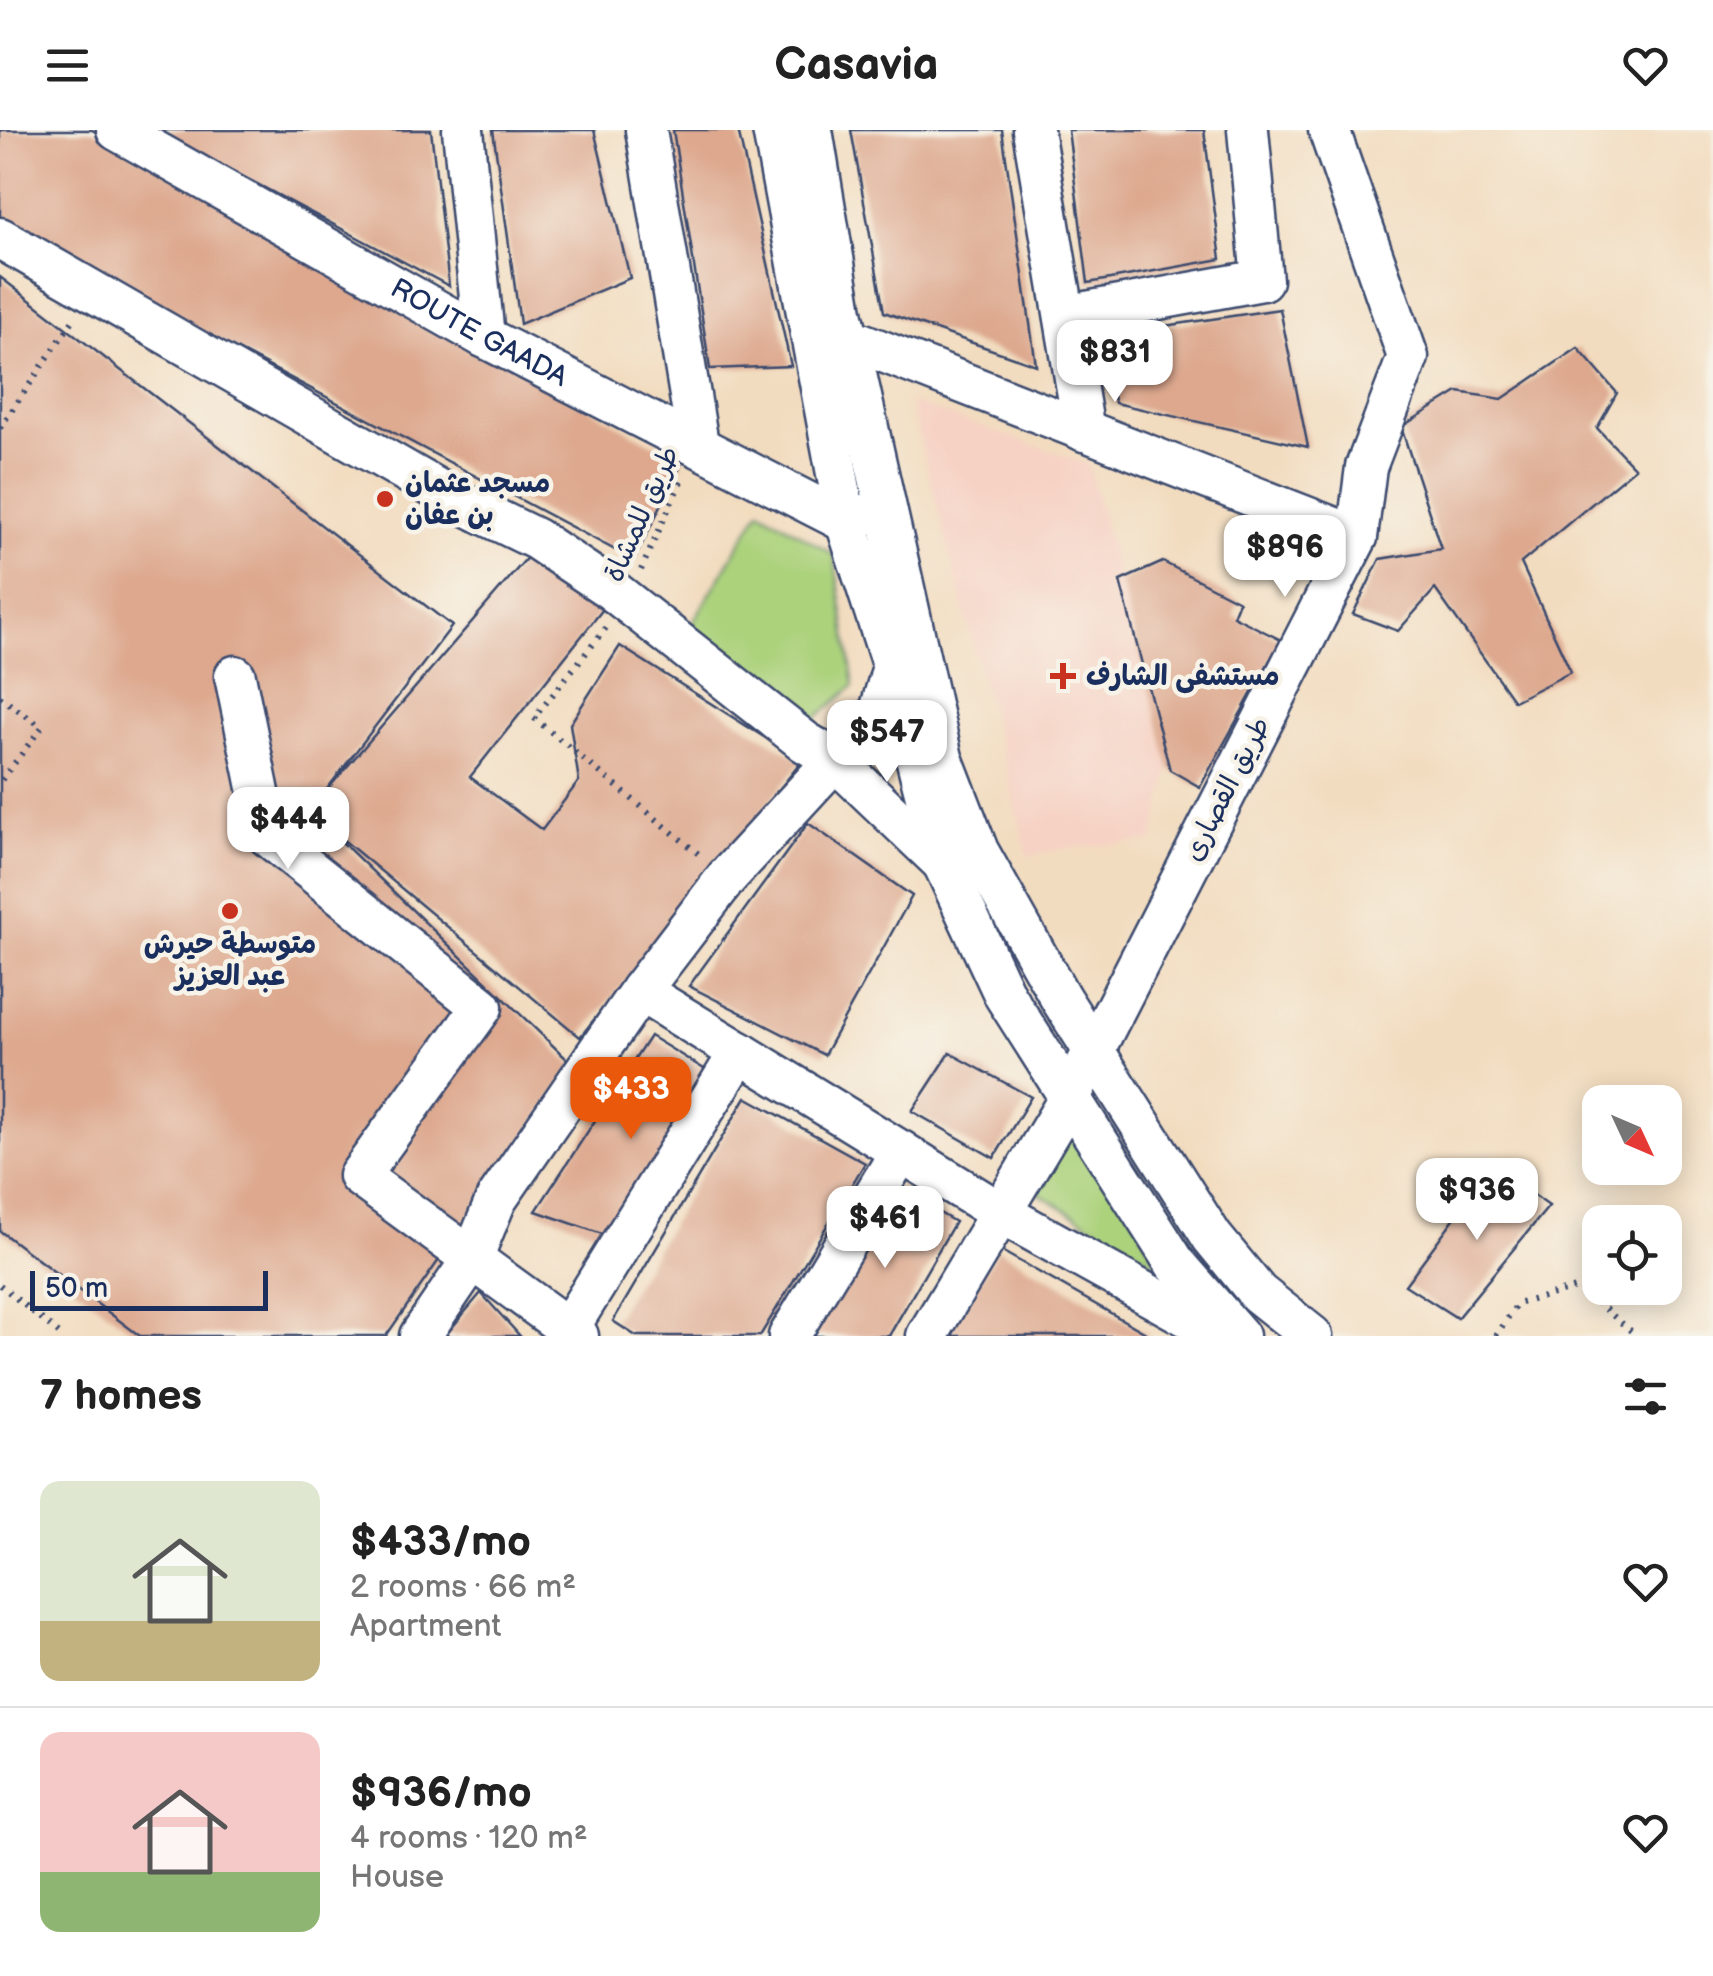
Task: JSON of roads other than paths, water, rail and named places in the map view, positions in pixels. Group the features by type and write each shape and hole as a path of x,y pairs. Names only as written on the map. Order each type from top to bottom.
{"street":[{"path":"463,130 484,337"},
{"path":"646,130 698,444"},
{"path":"773,130 846,522 938,784 1094,1049 1212,1237 1258,1293 1301,1332"},
{"path":"812,130 848,338 886,506 938,784 943,863"},
{"path":"1033,130 1084,430"},
{"path":"1065,316 1262,280 1248,130"},
{"name":"طريق القصارى","path":"927,1336 1070,1097 1357,537 1366,467 1408,357 1329,130"},
{"name":"ROUTE GAADA","path":"127,132 484,337 846,522"},
{"path":"0,238 456,500 536,539 627,602 805,742 834,759 943,863 1005,996 1217,1334"},
{"path":"848,338 1357,537"},
{"path":"846,522 886,506"},
{"path":"420,1336 471,1261 496,1200 640,991 727,877 880,711 894,667"},
{"path":"235,676 268,836 482,1007 359,1176 471,1261 573,1333 740,1052"},
{"path":"640,991 1000,1212 1217,1334"},
{"path":"790,1336 902,1151"}],"place":[{"name":"مسجد عثمان بن عفان","path":"385,499"},
{"name":"مستشفى الشارف","path":"1063,676"},
{"name":"متوسطة حيرش عبد العزيز","path":"230,911"}]}
